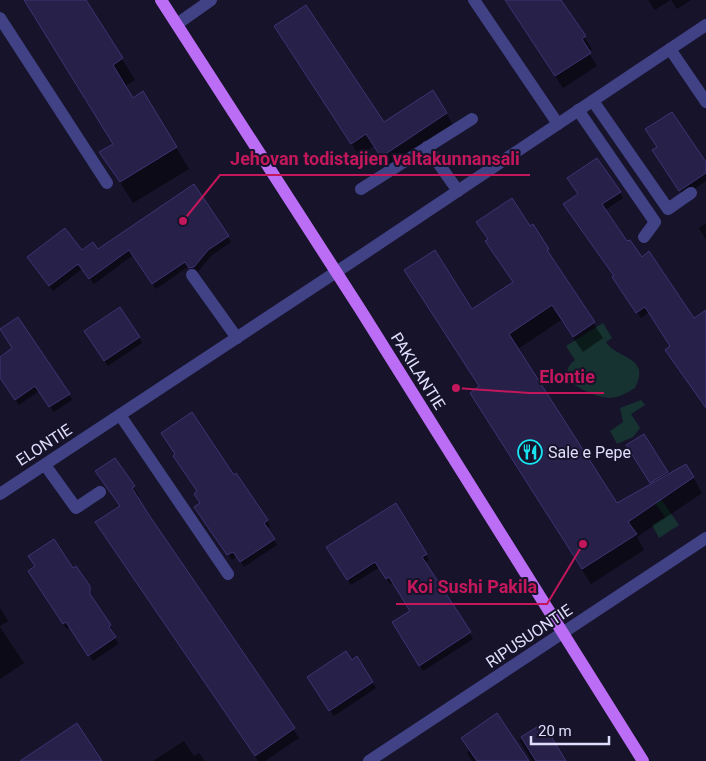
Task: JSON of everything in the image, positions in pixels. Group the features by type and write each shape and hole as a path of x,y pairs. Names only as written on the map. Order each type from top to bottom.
{"main road":[{"name":"PAKILANTIE","path":"161,0 336,272 643,761"}],"street":[{"path":"177,24 210,0"},
{"path":"474,0 558,124"},
{"path":"0,18 107,182"},
{"name":"ELONTIE","path":"0,494 706,25"},
{"path":"670,49 706,102"},
{"path":"593,101 668,209 691,193"},
{"path":"578,110 655,222 644,237"},
{"path":"361,189 472,119"},
{"path":"427,147 458,191"},
{"path":"192,275 236,338"},
{"path":"120,415 228,574"},
{"path":"44,465 76,508 100,492"},
{"name":"RIPUSUONTIE","path":"369,761 706,538"}],"green space":[{"path":"603,323 612,338 606,342 611,348 631,359 639,370 639,378 635,388 612,398 602,397 585,391 571,380 568,374 569,367 575,360 566,346"},
{"path":"641,400 645,405 631,414 640,428 633,437 617,444 610,431 623,422 620,408"},
{"path":"648,486 658,501 661,499 679,525 659,538 652,525 665,517 644,488"}],"building":[{"path":"24,0 86,0 123,58 113,65 133,98 143,91 177,147 120,182 99,152 113,144"},
{"path":"505,0 561,0 586,36 582,39 591,53 555,76"},
{"path":"306,5 384,122 433,90 447,113 381,157 366,134 351,144 274,26"},
{"path":"672,112 706,162 706,173 679,191 652,150 657,147 645,129"},
{"path":"597,158 621,192 602,204 627,241 630,240 642,257 649,251 694,318 706,310 706,408 665,350 670,346 645,307 636,313 612,277 614,276 563,204 578,194 567,178"},
{"path":"194,184 229,236 208,250 194,267 189,268 185,262 152,284 129,250 89,279 78,264 49,286 27,257 65,228 82,250 93,242 98,249"},
{"path":"512,198 530,226 533,224 549,249 547,250 595,322 573,337 552,305 509,334 617,503 686,464 694,477 628,522 637,534 582,569 470,393 479,386 404,270 435,250 472,309 513,282 485,241 488,239 476,222"},
{"path":"120,307 140,337 104,361 84,331"},
{"path":"18,317 70,394 49,407 35,386 15,400 0,378 0,357 12,348 0,329"},
{"path":"192,412 234,475 236,473 268,520 264,523 275,539 240,562 233,552 227,555 194,507 200,503 194,494 197,491 173,456 175,454 161,433"},
{"path":"644,434 668,472 650,483 626,445"},
{"path":"115,458 135,486 132,488 149,515 295,728 255,756 95,522 120,506 95,471"},
{"path":"396,503 427,554 422,557 471,632 419,666 392,622 410,611 389,577 386,579 375,562 347,580 326,547"},
{"path":"54,539 73,568 76,566 90,586 90,594 111,625 109,627 116,637 88,656 66,622 63,624 28,571 35,566 28,556"},
{"path":"346,651 352,660 357,656 373,682 329,711 307,677"},
{"path":"497,713 529,761 477,761 461,738"},
{"path":"77,723 102,761 20,761"},
{"path":"543,723 566,761 536,761 521,737"}],"place":[{"name":"Jehovan todistajien valtakunnansali","path":"183,221"},
{"name":"Elontie","path":"456,388"},
{"name":"Sale e Pepe","path":"530,452"},
{"name":"Koi Sushi Pakila","path":"583,544"}]}
